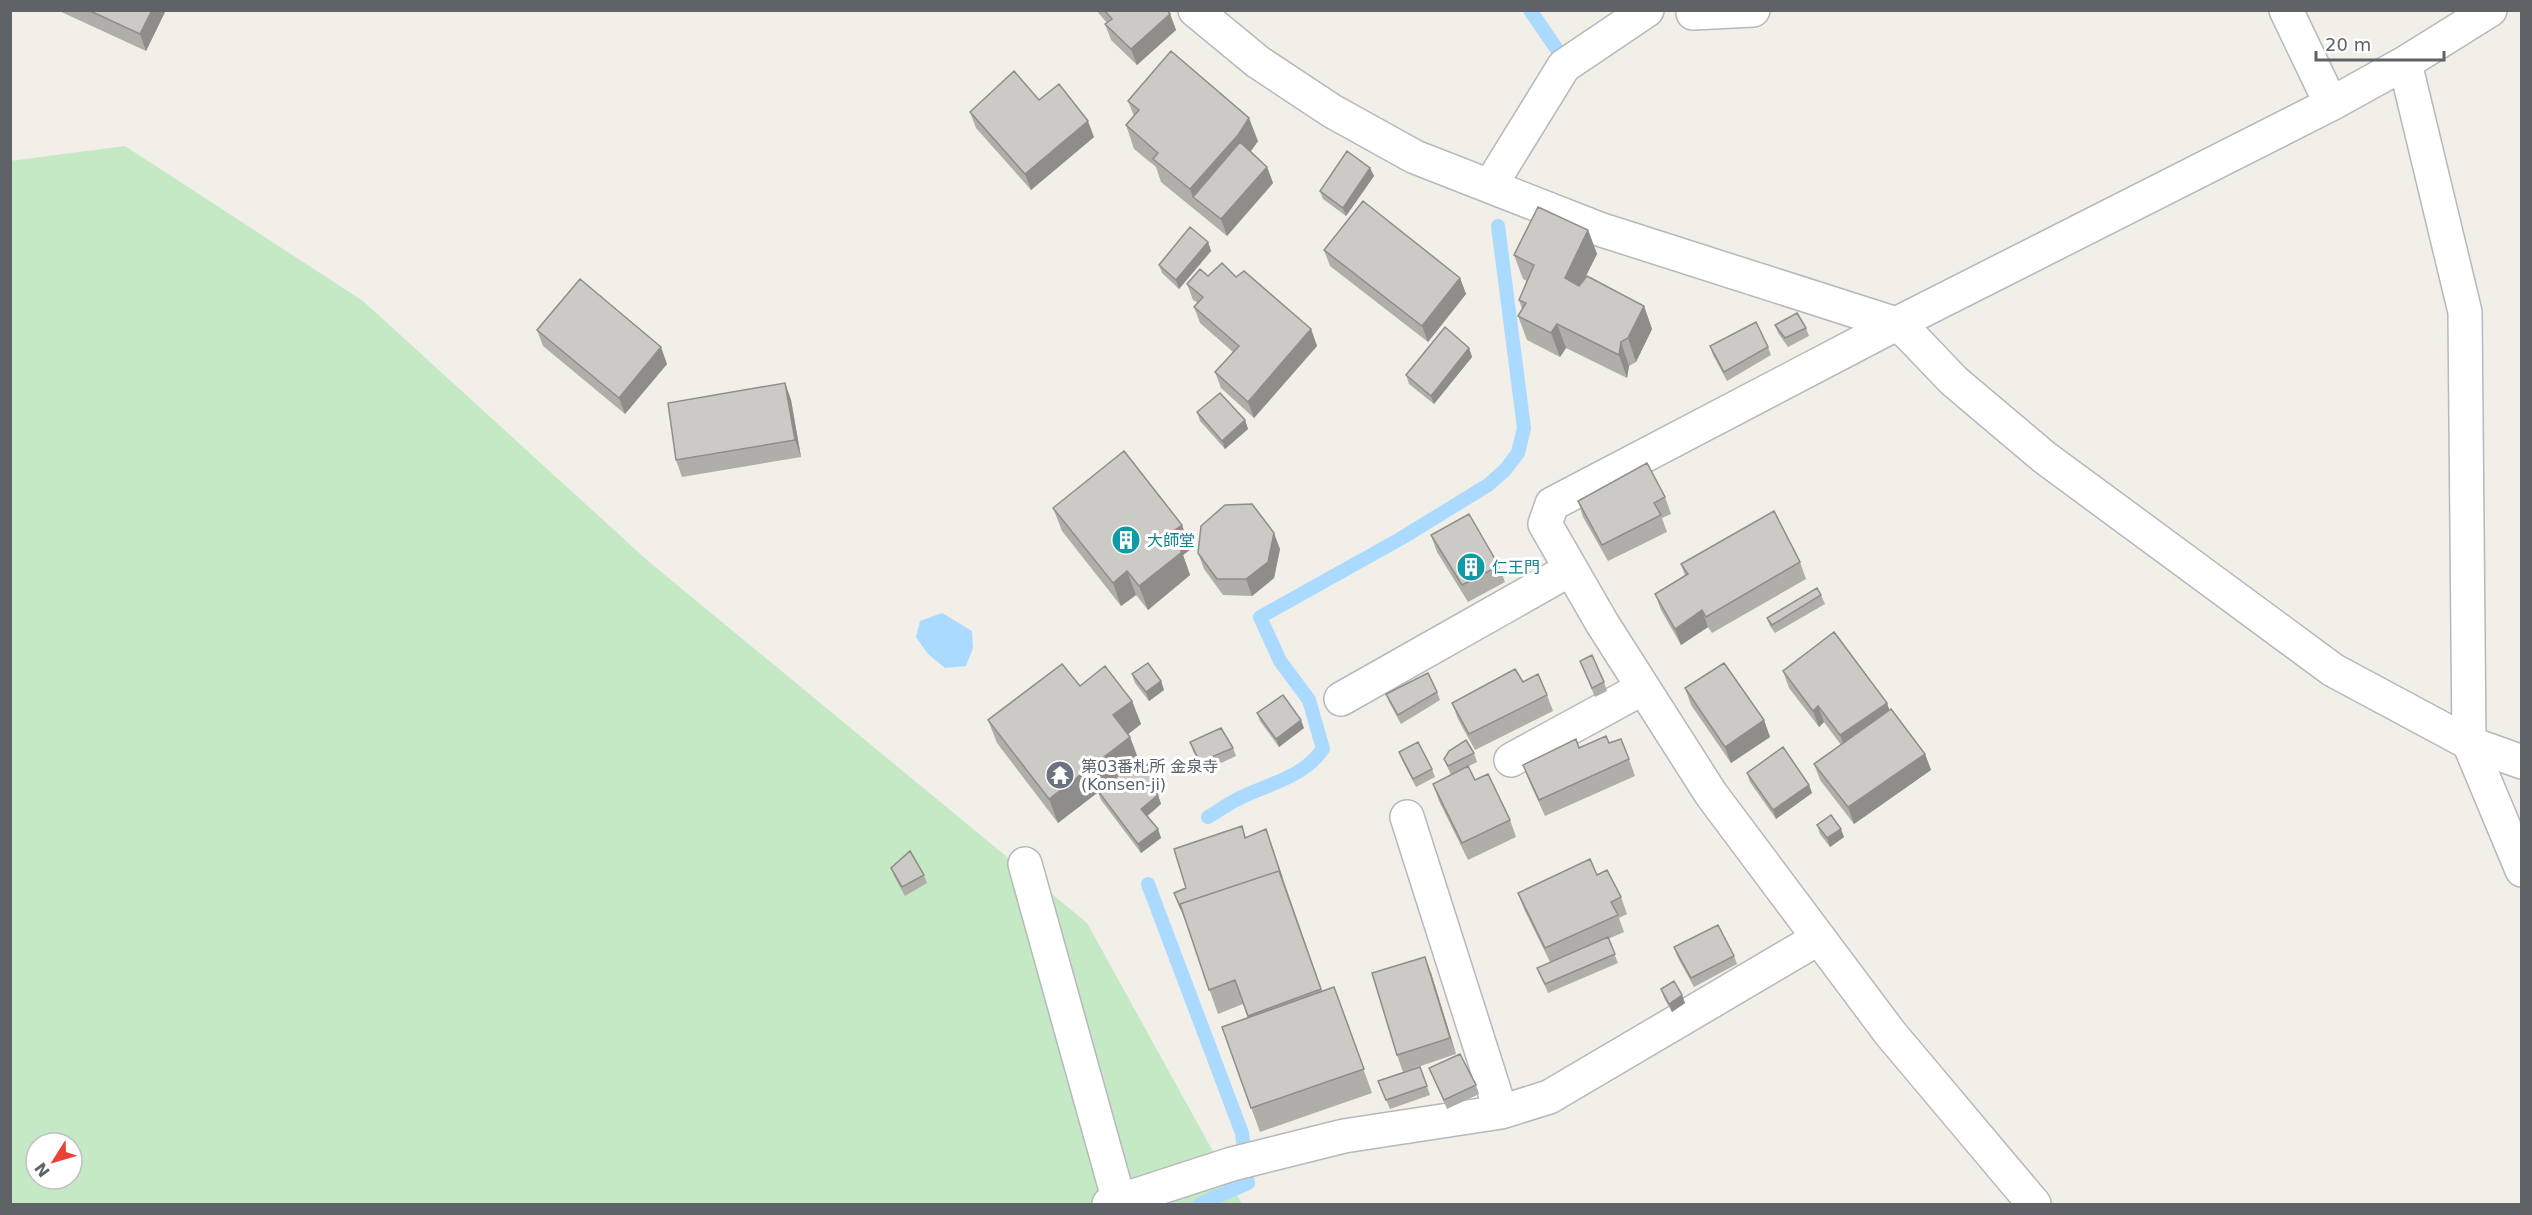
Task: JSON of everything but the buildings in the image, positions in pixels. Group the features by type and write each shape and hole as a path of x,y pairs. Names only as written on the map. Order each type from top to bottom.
{"street":[{"path":"1195,10 1258,62 1332,111 1415,157 1602,230 1896,324 1909,334 1954,381 2044,457 2333,670 2469,743 2522,762"},
{"path":"1490,186 1564,66 1647,10"},
{"path":"1693,10 1693,13 1753,10"},
{"path":"2286,10 2331,104"},
{"path":"2034,1204 1890,1033 1711,794 1643,688 1545,524 1552,504 1896,324 2331,104 2405,63 2490,10"},
{"path":"2405,63 2465,312 2469,743 2522,870"},
{"path":"1341,699 1571,569"},
{"path":"1511,760 1643,688"},
{"path":"1407,816 1501,1112"},
{"path":"1025,864 1114,1203 1243,1162 1344,1136 1501,1112 1549,1097 1819,938"}],"green space":[{"path":"125,146 363,301 648,561 1087,923 1242,1204 11,1204 10,161"}],"water":[{"path":"942,613 972,631 973,648 966,666 945,668 928,654 916,637 920,621"}],"waterway":[{"path":"1530,10 1556,48"},
{"path":"1208,817 1247,794 1294,774 1305,767 1323,749 1309,700 1280,661 1260,617 1400,539 1488,485 1505,470 1518,453 1524,428 1498,226"},
{"path":"1148,884 1242,1133 1248,1183 1200,1204"}],"place":[{"name":"大師堂","path":"1126,540"},
{"name":"仁王門","path":"1471,567"},
{"name":"第03番札所 金泉寺 (Konsen-ji)","path":"1060,775"}]}
